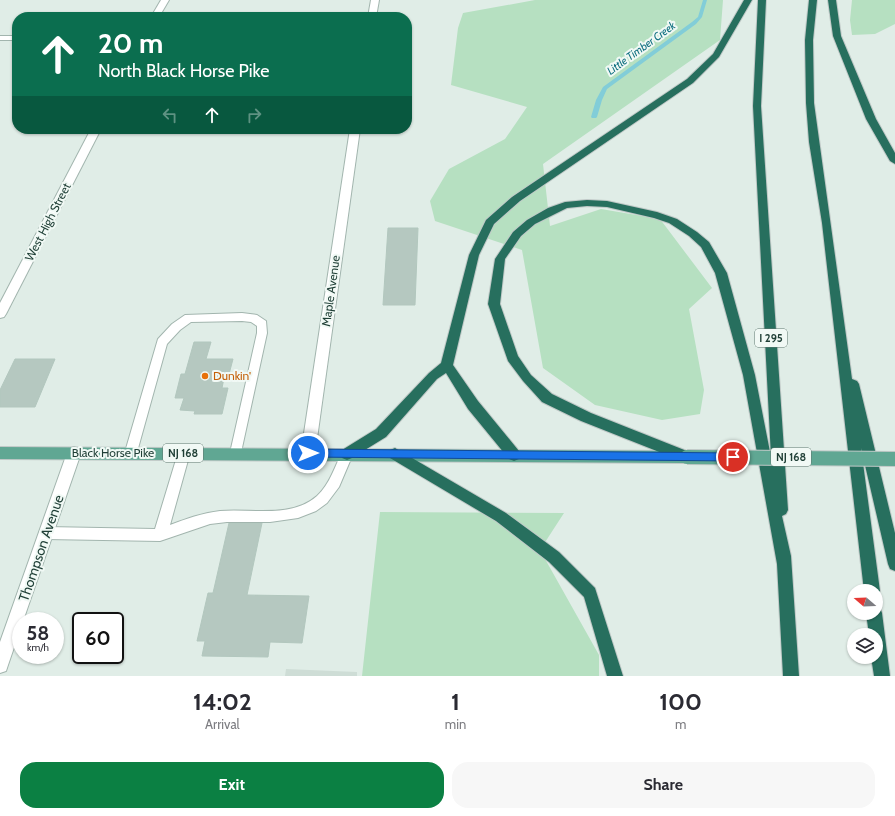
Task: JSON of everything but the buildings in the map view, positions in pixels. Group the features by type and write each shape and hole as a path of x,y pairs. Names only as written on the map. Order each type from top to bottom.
{"highway":[{"path":"347,454 381,433 434,376 447,365 474,255 490,222 516,199 690,81 716,55 748,0"},
{"name":"I 295","path":"762,0 757,106 790,676"},
{"path":"813,0 809,40 810,103 871,584"},
{"path":"832,0 837,36 871,119 895,161"},
{"path":"687,457 586,417 547,398 526,378 512,358 494,304 500,259 518,234 531,222 552,210 566,205 587,203 607,204 658,215 672,221 693,234 705,245 722,273 749,375 784,563"},
{"path":"838,323 895,564"},
{"path":"447,365 473,404 514,455"},
{"path":"395,454 502,517 554,557 590,593 615,676"},
{"path":"875,620 882,676"}],"main road":[{"name":"Black Horse Pike","path":"0,453 131,452 395,454"},
{"name":"NJ 168","path":"395,454 895,459"}],"street":[{"path":"158,12 165,0"},
{"path":"373,12 375,0"},
{"path":"0,38 12,38"},
{"name":"West High Street","path":"0,314 93,134"},
{"name":"Maple Avenue","path":"308,453 354,134"},
{"name":"Thompson Avenue","path":"0,665 74,453"}],"lane":[{"path":"131,452 162,342 167,334 189,318 242,317 253,318 262,324 262,333 236,453"},
{"path":"160,535 184,453"},
{"path":"46,534 160,535 205,518 226,516 295,515 309,510 321,500 332,487 347,454"}],"shaded area":[{"path":"286,669 357,672 357,676 285,676"}],"green space":[{"path":"535,0 723,0 720,40 543,164 550,226 601,209 660,219 712,288 689,309 704,390 700,414 662,420 595,405 543,368 522,250 435,221 430,201 449,169 505,139 527,107 451,85 458,28 463,13"},
{"path":"852,0 895,0 895,24 875,34 852,35 850,20"},
{"path":"380,512 564,513 540,550 599,655 599,676 362,676"}],"waterway":[{"name":"Little Timber Creek","path":"594,117 599,100 605,88 694,23 700,17 705,0"}],"place":[{"name":"Dunkin'","path":"205,376"}],"route":[{"path":"308,453 733,457"}]}
